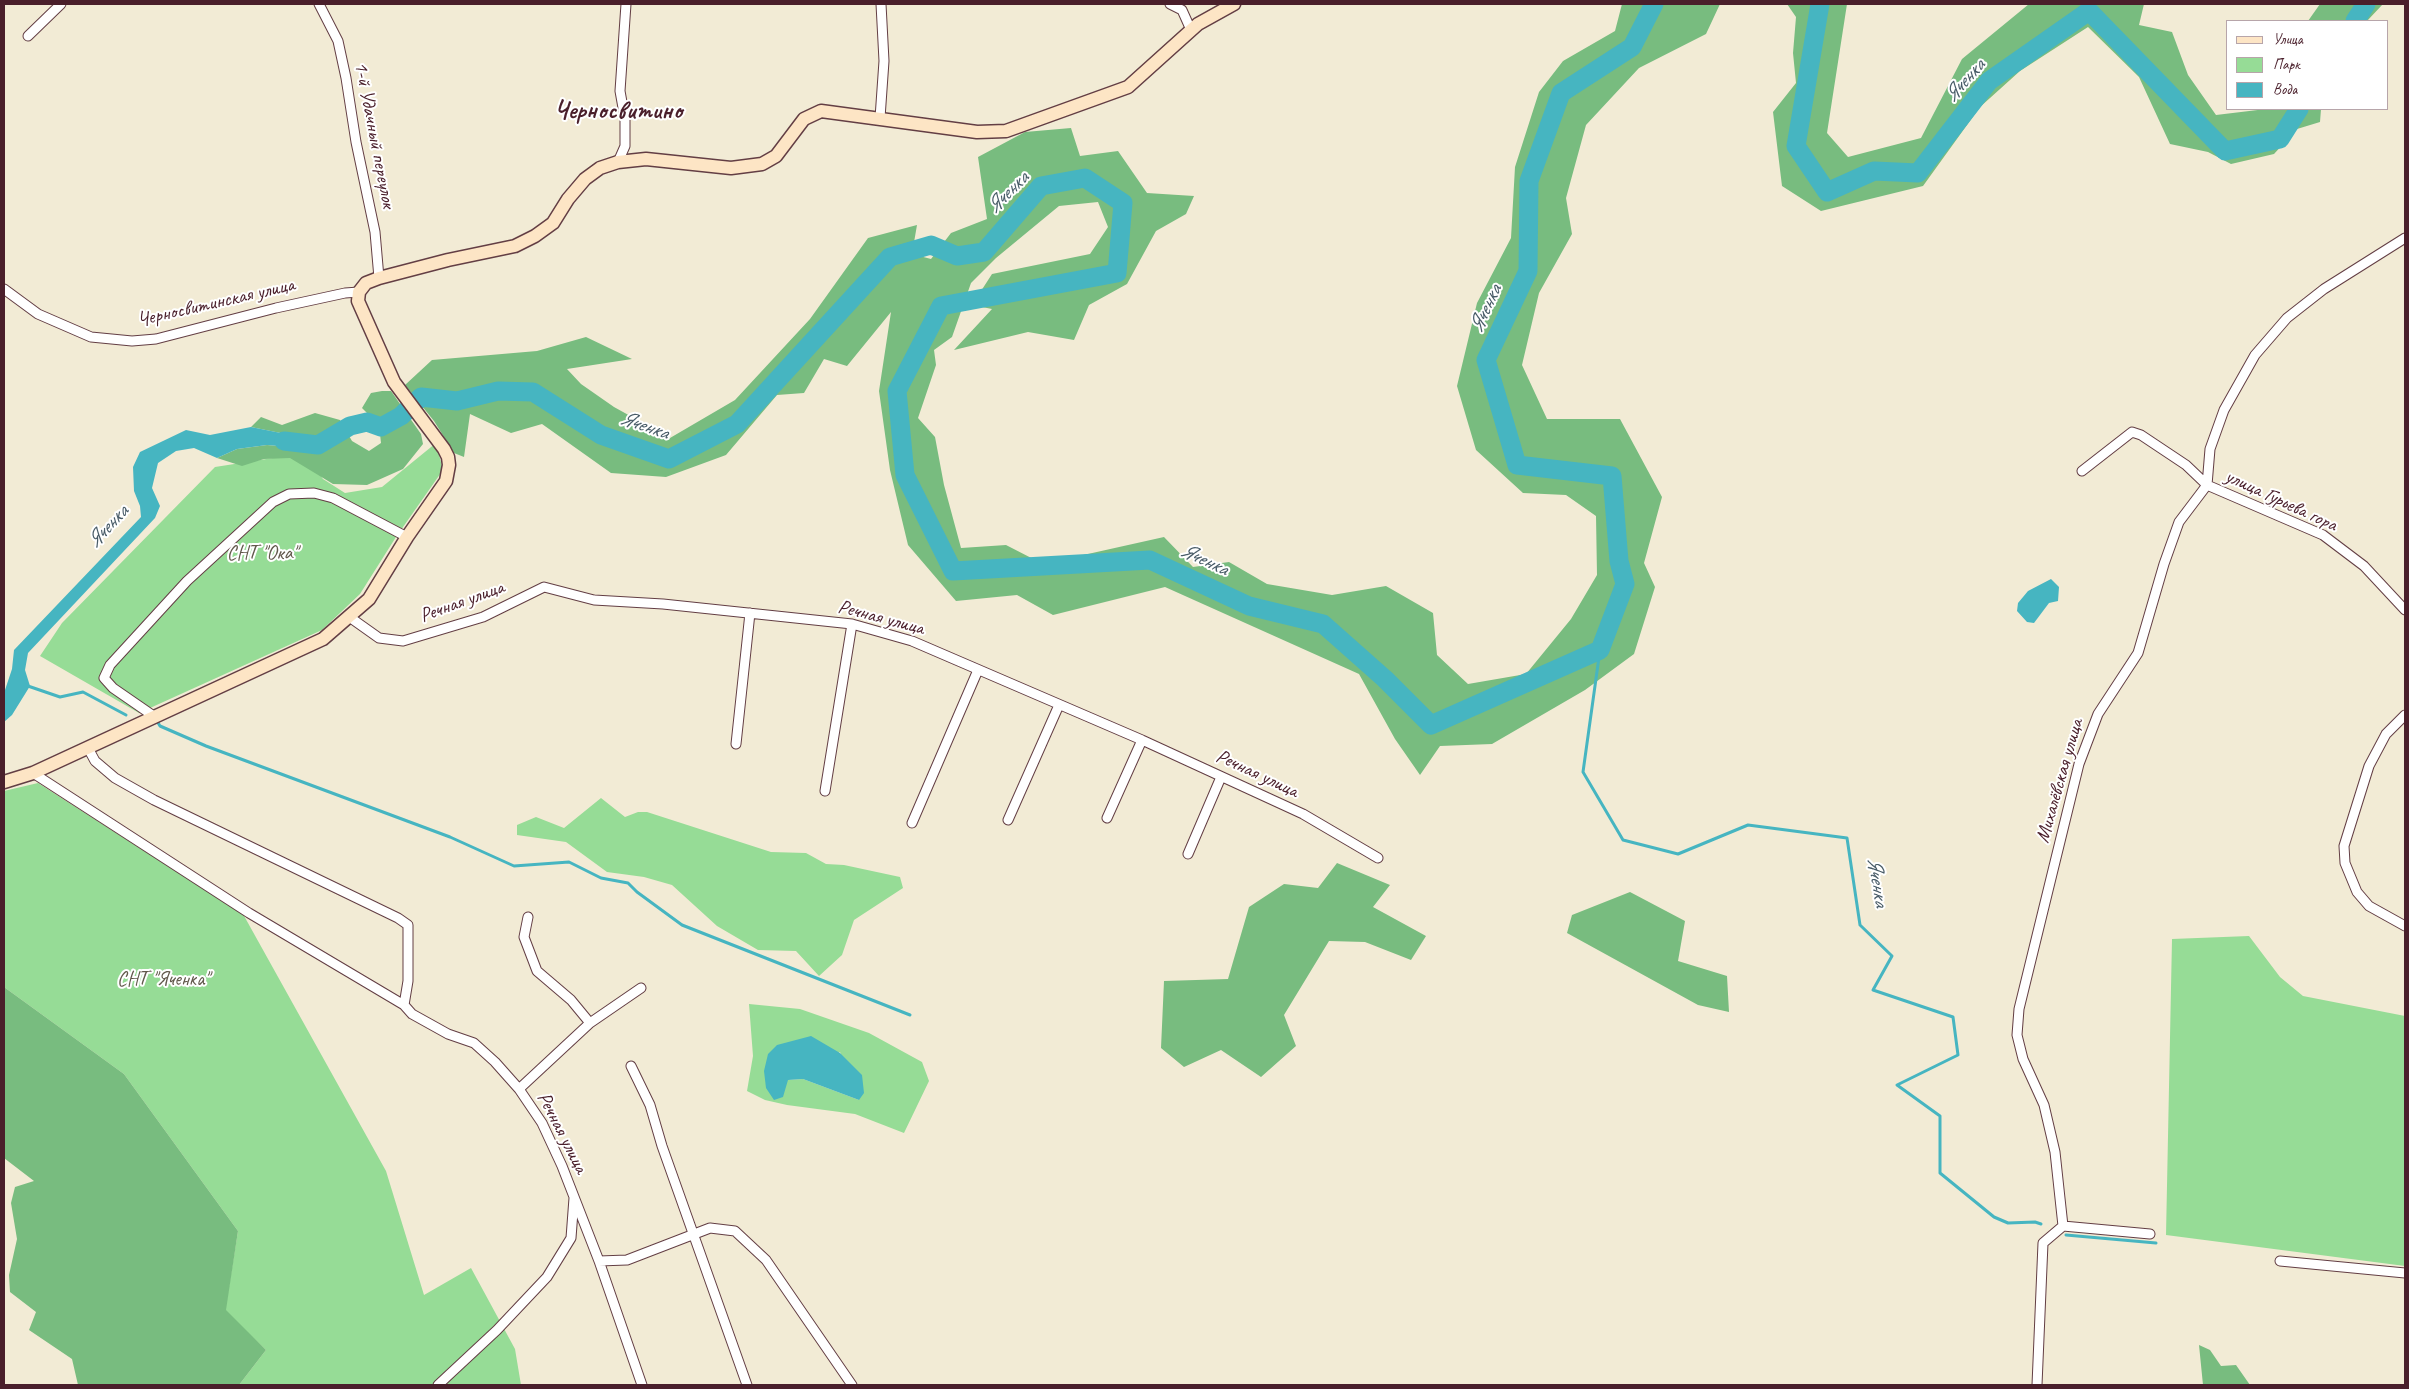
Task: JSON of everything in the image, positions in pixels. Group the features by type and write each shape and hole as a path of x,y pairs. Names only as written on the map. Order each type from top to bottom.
{"street":[{"path":"28,36 61,4"},
{"name":"1-й Удачный переулок","path":"319,4 338,41 356,142 376,232 379,278"},
{"path":"618,162 625,146 625,119 620,91 626,4"},
{"path":"880,118 884,61 881,4"},
{"path":"1170,4 1182,10 1191,30"},
{"name":"Черносвитинская улица","path":"4,289 38,314 91,337 132,341 156,339 276,308 345,293 359,292 366,284 379,278 448,260 515,246 535,236 553,223 568,199 585,179 600,168 618,162 646,159 684,164 744,168 762,164 776,156 804,119 821,110 976,132 1006,131 1128,87 1191,30 1234,4"},
{"path":"2207,485 2210,449 2224,410 2255,355 2287,318 2317,294 2405,238"},
{"path":"4,782 33,773 323,639 369,599 407,537 446,481 448,457 431,430 394,382 358,301 359,292"},
{"path":"2082,470 2132,432 2142,434 2186,464 2207,485"},
{"name":"улица Гурьева гора","path":"2207,485 2323,535 2364,566 2405,610"},
{"name":"Михалёвская улица","path":"2063,1226 2055,1152 2044,1105 2023,1059 2017,1035 2019,1008 2079,764 2098,714 2138,653 2164,564 2179,522 2207,485"},
{"path":"155,717 113,688 104,678 110,665 187,581 272,502 289,494 314,494 333,498 407,537"},
{"name":"Речная улица","path":"348,616 379,638 403,641 483,617 544,587 594,600 663,604 852,624 912,642 1142,740 1303,814 1378,858"},
{"path":"736,744 750,613"},
{"path":"824,791 852,624"},
{"path":"912,823 978,670"},
{"path":"1008,820 1059,706"},
{"path":"2405,715 2386,734 2369,766 2344,846 2345,862 2357,892 2369,906 2405,926"},
{"path":"1107,818 1142,740"},
{"path":"88,748 95,761 115,778 154,800 398,918 408,925 408,981 404,1005"},
{"name":"Речная улица","path":"33,773 249,913 404,1005 412,1014 448,1034 474,1044 495,1062 519,1089 542,1123 600,1261 642,1385"},
{"path":"1188,854 1221,777"},
{"path":"528,918 524,937 537,971 571,1000 590,1023"},
{"path":"519,1089 590,1023 641,988"},
{"path":"631,1066 650,1105 662,1146 748,1385"},
{"path":"438,1385 497,1330 547,1277 572,1238 574,1196"},
{"path":"2037,1385 2043,1243 2063,1226 2150,1234"},
{"path":"600,1261 627,1260 710,1228 735,1231 766,1260 852,1385"},
{"path":"2280,1261 2405,1274"}],"green space":[{"path":"1622,4 1720,4 1706,34 1639,68 1586,125 1566,198 1572,234 1539,293 1522,365 1547,419 1620,419 1662,497 1644,563 1655,587 1634,654 1585,690 1492,744 1440,746 1420,775 1395,739 1359,674 1165,587 1053,615 1017,595 956,601 908,545 890,470 879,391 891,312 847,366 824,359 804,393 777,395 726,455 666,477 611,473 542,424 511,433 470,414 464,457 454,453 434,421 405,385 432,360 537,351 586,337 632,359 567,369 581,384 614,407 670,438 735,400 810,319 868,238 917,225 912,254 931,259 951,233 987,219 978,157 1025,132 1071,128 1080,156 1118,151 1147,193 1194,196 1186,214 1156,231 1127,284 1089,305 1074,340 1028,332 954,350 992,309 972,305 992,274 1090,254 1108,227 1098,202 1059,206 996,258 971,283 952,337 934,350 936,365 918,418 935,437 944,485 961,548 1006,545 1043,564 1164,537 1193,567 1229,562 1267,584 1332,595 1386,586 1433,613 1437,655 1468,684 1526,674 1571,619 1597,575 1596,516 1566,495 1523,493 1476,450 1457,386 1477,303 1511,238 1515,167 1539,92 1563,61 1615,31"},
{"path":"1787,4 1847,4 1827,133 1848,157 1921,138 1962,59 2029,4 2144,4 2139,25 2172,32 2188,75 2216,115 2258,110 2321,110 2320,122 2297,129 2274,154 2231,164 2208,152 2170,144 2139,77 2088,27 2020,71 1980,107 1923,186 1821,211 1782,186 1773,112 1796,83 1793,53 1796,17"},
{"path":"2320,4 2383,4 2368,20 2309,20"},
{"path":"391,391 421,434 423,444 403,469 367,485 333,484 290,458 264,459 242,466 217,458 237,449 267,445 301,448 315,440 251,427 261,417 282,425 315,413 340,420 352,441 369,451 381,443 379,425 362,408 371,393"},
{"name":"СНТ \"Ока\"","path":"436,443 443,470 396,537 360,594 322,630 139,713 40,656 62,623 215,467 305,453 323,479 345,493 382,487"},
{"name":"СНТ \"Яченка\"","path":"38,783 243,914 386,1171 424,1295 471,1268 515,1349 521,1385 239,1385 266,1350 225,1311 238,1231 124,1074 4,987 4,791"},
{"path":"601,798 625,817 638,812 647,812 771,852 806,853 826,864 844,865 900,877 903,888 854,920 842,955 819,976 796,951 758,950 717,926 672,885 644,877 607,872 566,842 517,835 517,825 536,817 564,828"},
{"path":"1337,863 1390,885 1373,907 1426,936 1411,960 1365,942 1329,941 1284,1015 1296,1046 1261,1077 1221,1050 1184,1067 1161,1048 1164,981 1228,979 1249,907 1284,884 1318,888"},
{"path":"1630,892 1685,921 1678,961 1727,976 1729,1012 1698,1005 1567,933 1572,915"},
{"path":"2249,936 2280,977 2303,996 2405,1016 2405,1266 2166,1235 2172,939"},
{"path":"4,987 124,1074 238,1231 226,1310 266,1350 239,1385 78,1385 72,1359 29,1330 36,1312 10,1292 9,1275 17,1239 11,1203 15,1187 34,1181 4,1158"},
{"path":"749,1004 800,1009 869,1033 922,1062 929,1081 904,1133 855,1114 787,1105 765,1100 747,1091 753,1056","holes":["840,1052 859,1100 803,1079 788,1080"]},
{"path":"2199,1345 2210,1350 2221,1366 2236,1365 2250,1385 2203,1385"}],"water":[{"path":"251,427 316,440 301,448 267,445 237,449 217,458 194,448 176,451 158,463 152,488 160,506 155,518 28,653 25,670 30,686 12,715 4,722 4,693 12,669 14,650 141,517 140,506 134,491 133,467 140,452 186,430 210,435"},
{"path":"2051,579 2059,587 2058,601 2049,603 2034,623 2027,622 2017,611 2018,603 2028,591"},
{"path":"811,1036 840,1053 862,1075 864,1093 859,1100 803,1079 788,1080 783,1097 774,1100 766,1088 764,1071 768,1054 777,1045"}],"waterway":[{"name":"Яченка","path":"284,441 318,445 350,426 367,422 381,427 401,416 421,397 457,401 498,391 533,392 601,435 669,459 737,424 890,257 931,245 957,256 984,252 1041,186 1085,178 1123,203 1117,273 941,306 897,391 905,475 953,571 1150,560 1249,606 1323,624 1385,679 1431,725 1600,650 1625,584 1619,561 1612,476 1517,465 1486,360 1528,271 1529,181 1561,93 1632,47 1654,4"},
{"name":"Яченка","path":"1820,4 1796,146 1827,192 1874,171 1918,173 1989,81 2089,11 2225,151 2280,139 2298,110"},
{"name":"Яченка","path":"2356,20 2366,4"},
{"name":"Яченка","path":"1600,650 1583,772 1623,840 1678,854 1748,825 1847,838 1860,925 1892,956 1873,990 1953,1017 1958,1055 1897,1085 1940,1116 1940,1173 1994,1217 2008,1223 2035,1222 2041,1224"},
{"path":"25,685 60,697 83,692 126,715"},
{"path":"155,722 157,721 160,726 206,746 450,837 514,866 569,862 601,878 628,883 637,892 682,925 910,1015"},
{"path":"2066,1235 2156,1243"}],"district":[{"name":"Черносвитино","path":"618,111"}]}
